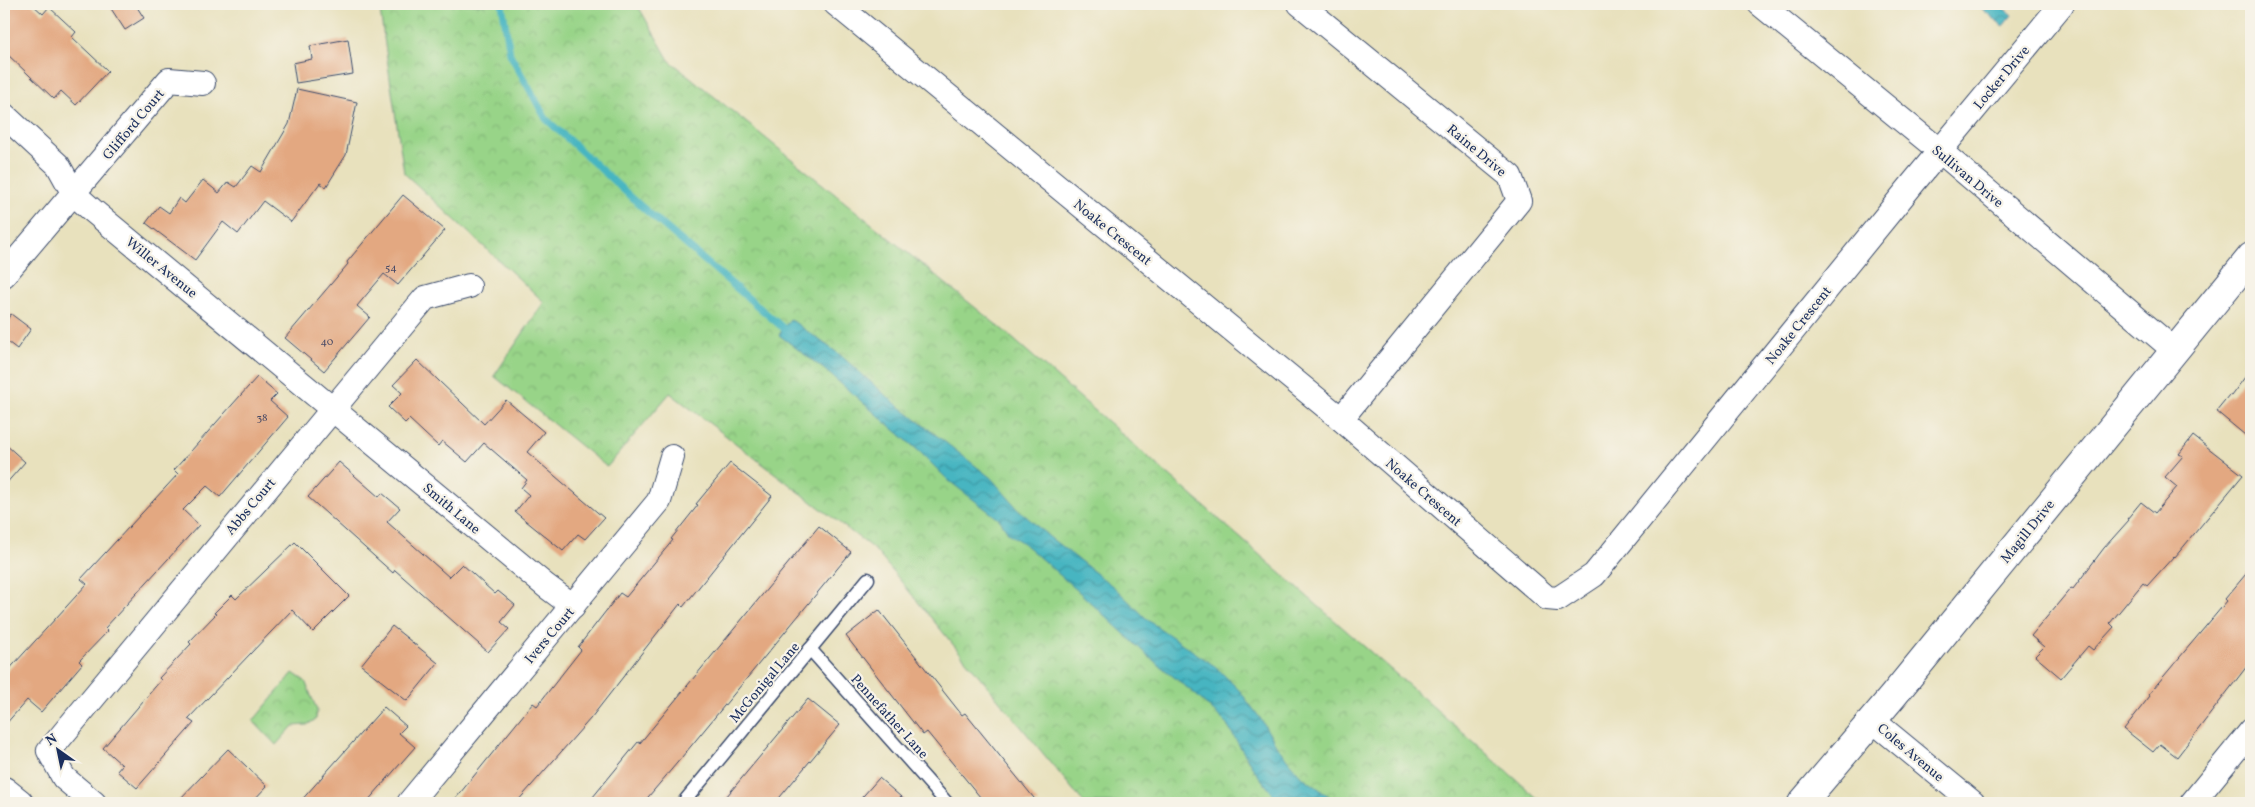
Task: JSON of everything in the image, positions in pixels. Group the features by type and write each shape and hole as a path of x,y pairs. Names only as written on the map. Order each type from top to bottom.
{"street":[{"name":"Noake Crescent","path":"836,4 1341,419 1547,598 1558,600 1594,575 1940,151"},
{"name":"Raine Drive","path":"1300,4 1510,176 1519,201 1341,419"},
{"name":"Sullivan Drive","path":"1760,4 1940,151 2174,350"},
{"name":"Locker Drive","path":"1940,151 2062,4"},
{"name":"Glifford Court","path":"74,194 170,80 203,83"},
{"name":"Willer Avenue","path":"4,115 58,165 74,194 331,409"},
{"path":"4,274 74,194"},
{"name":"Magill Drive","path":"1802,803 2251,257"},
{"name":"Abbs Court","path":"94,803 64,778 49,751 424,298 469,286"},
{"name":"Smith Lane","path":"331,409 546,586 574,606"},
{"name":"Ivers Court","path":"408,803 574,606 659,501 672,457"},
{"name":"Coles Avenue","path":"1872,720 1973,803"},
{"path":"2192,803 2251,731"},
{"path":"4,791 19,803"}],"lane":[{"name":"McGonigal Lane","path":"683,803 868,580"},
{"name":"Pennefather Lane","path":"810,649 947,803"}],"green space":[{"path":"379,4 637,4 669,60 1003,330 1543,803 1084,803 875,550 670,393 607,467 494,376 544,302 404,173"},
{"path":"293,673 305,681 317,710 316,719 307,725 293,726 276,745 253,721"}],"water":[{"path":"1986,4 1998,4 2012,15 2003,26 1982,9"},
{"path":"790,319 839,354 891,400 991,478 1018,509 1048,536 1115,588 1149,621 1216,667 1239,690 1260,718 1278,748 1300,775 1338,803 1280,803 1255,771 1225,722 1195,694 1148,656 1023,543 1009,534 1000,520 948,480 920,452 825,370 779,335"}],"building":[{"path":"4,4 32,4 43,14 49,7 76,32 72,37 108,71 76,105 61,91 54,99 4,51"},
{"path":"108,4 135,4 144,18 125,30"},
{"path":"348,39 353,74 296,83 293,63 312,59 310,46"},
{"path":"297,89 357,102 346,155 326,187 320,183 291,222 263,201 238,234 223,222 195,260 146,223 159,206 169,213 179,198 185,203 203,180 219,193 228,182 236,187 252,166 261,172 289,124"},
{"path":"403,195 445,230 398,285 384,274 357,306 370,317 324,371 285,338"},
{"path":"11,314 31,329 17,349 4,339 4,324"},
{"path":"417,360 484,424 506,400 544,432 527,452 604,518 585,539 578,534 563,551 515,512 529,495 521,488 527,480 484,443 467,462 442,441 438,446 409,419 405,423 388,407 402,393 393,385"},
{"path":"2251,369 2251,440 2216,411 2229,395 2231,396"},
{"path":"257,377 277,394 270,401 288,417 220,497 207,486 183,510 199,525 105,628 108,631 79,661 82,664 41,712 27,700 4,726 4,675 87,584 81,579 178,474 174,470"},
{"path":"2193,436 2243,475 2175,557 2147,586 2143,583 2110,623 2114,627 2093,650 2088,646 2061,678 2035,656 2044,647 2031,636 2071,588 2073,589 2104,548 2129,520 2127,519 2141,502 2155,513 2177,487 2165,477 2183,456 2179,454"},
{"path":"4,443 25,462 4,486"},
{"path":"339,462 379,497 382,493 400,508 387,522 449,577 462,564 495,594 498,591 515,605 501,622 509,629 488,652 395,570 393,573 308,497"},
{"path":"730,463 772,496 683,607 680,604 591,718 516,803 452,803 533,703 537,706 581,650 578,647 620,593 626,597 673,540 671,539 698,505 696,504"},
{"path":"819,526 851,552 677,763 643,803 588,803 638,742 640,743"},
{"path":"295,542 349,596 313,632 292,610 188,719 194,723 137,788 117,771 122,765 103,748 161,680 159,678 191,644 189,642 216,614 214,613 232,595 236,599"},
{"path":"2251,568 2251,661 2177,757 2160,744 2153,752 2124,729 2150,696 2148,695 2227,601 2225,599"},
{"path":"879,610 962,715 965,713 1038,803 985,803 927,732 923,735 846,636"},
{"path":"392,626 438,663 407,701 361,665"},
{"path":"808,699 840,725 775,803 721,803"},
{"path":"384,707 406,726 399,733 415,747 366,803 299,803"},
{"path":"228,749 267,786 251,803 176,803"},
{"path":"879,778 908,803 857,803"}],"waterway":[{"path":"502,4 510,54 546,119 642,207 789,333"}]}
